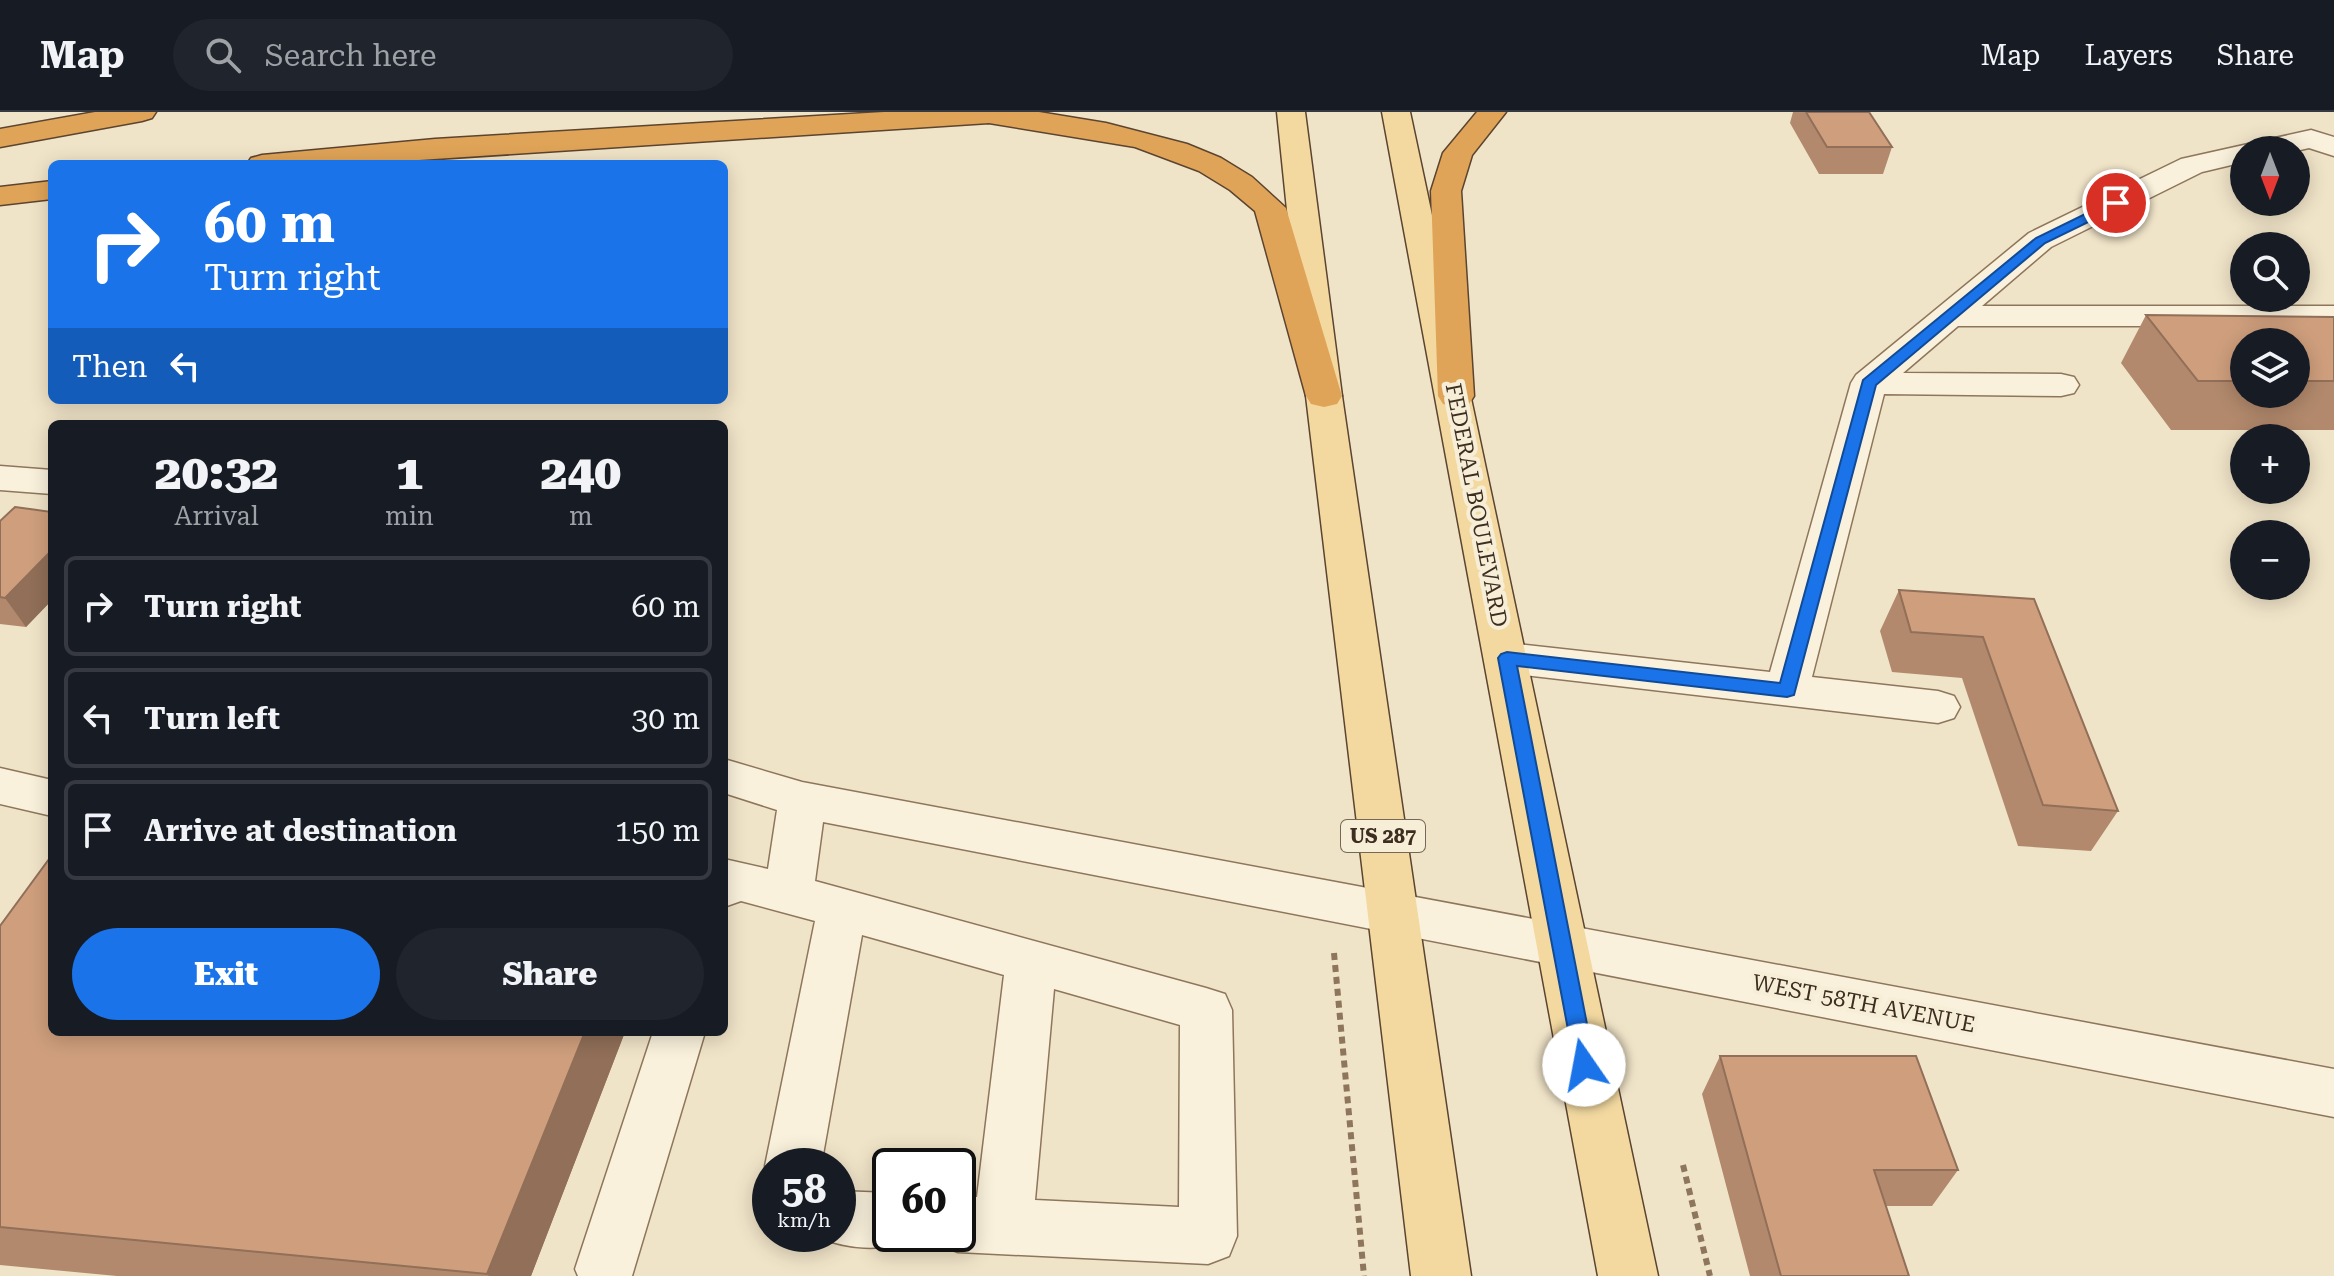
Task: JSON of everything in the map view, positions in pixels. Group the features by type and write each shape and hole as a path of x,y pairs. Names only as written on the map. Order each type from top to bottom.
{"highway":[{"path":"0,138 142,112"},
{"path":"305,160 435,148 1025,112"},
{"path":"1456,396 1446,191 1458,153 1492,112"},
{"path":"986,114 1130,135 1181,149 1251,189 1270,208 1324,396"},
{"path":"0,196 48,190"}],"main road":[{"name":"US 287","path":"1291,112 1324,396 1441,1276"},
{"name":"FEDERAL BOULEVARD","path":"1396,112 1456,396 1559,945 1628,1276"}],"street":[{"path":"2310,139 2334,147"},
{"path":"1787,690 1869,383 2040,240 2192,165 2230,156"},
{"path":"1950,316 2334,316"},
{"path":"1869,383 2061,385"},
{"path":"0,478 48,482"},
{"path":"1507,658 1938,707"},
{"name":"WEST 58TH AVENUE","path":"728,777 802,800 2334,1093"},
{"path":"0,786 48,797"},
{"path":"789,894 802,800"},
{"path":"728,882 789,894 1206,1010 1208,1236 981,1225 1031,962"},
{"path":"796,1148 842,910"},
{"path":"605,1269 678,1036"}],"path":[{"path":"1330,901 1364,1276"},
{"path":"1683,1165 1710,1276"}],"building":[{"path":"1806,112 1869,112 1892,147 1827,147"},
{"path":"2146,315 2334,317 2334,381 2310,381 2310,328 2230,328 2230,381 2198,381"},
{"path":"15,507 48,511 48,554 5,598 0,597 0,521"},
{"path":"1899,590 2034,599 2118,811 2043,805 1983,637 1911,632"},
{"path":"48,860 48,1036 583,1036 487,1274 0,1227 0,926"},
{"path":"1720,1056 1916,1056 1958,1170 1874,1170 1909,1276 1781,1276"}],"route":[{"path":"1584,1065 1507,658 1787,690 1869,383 2040,240 2116,203"}]}
